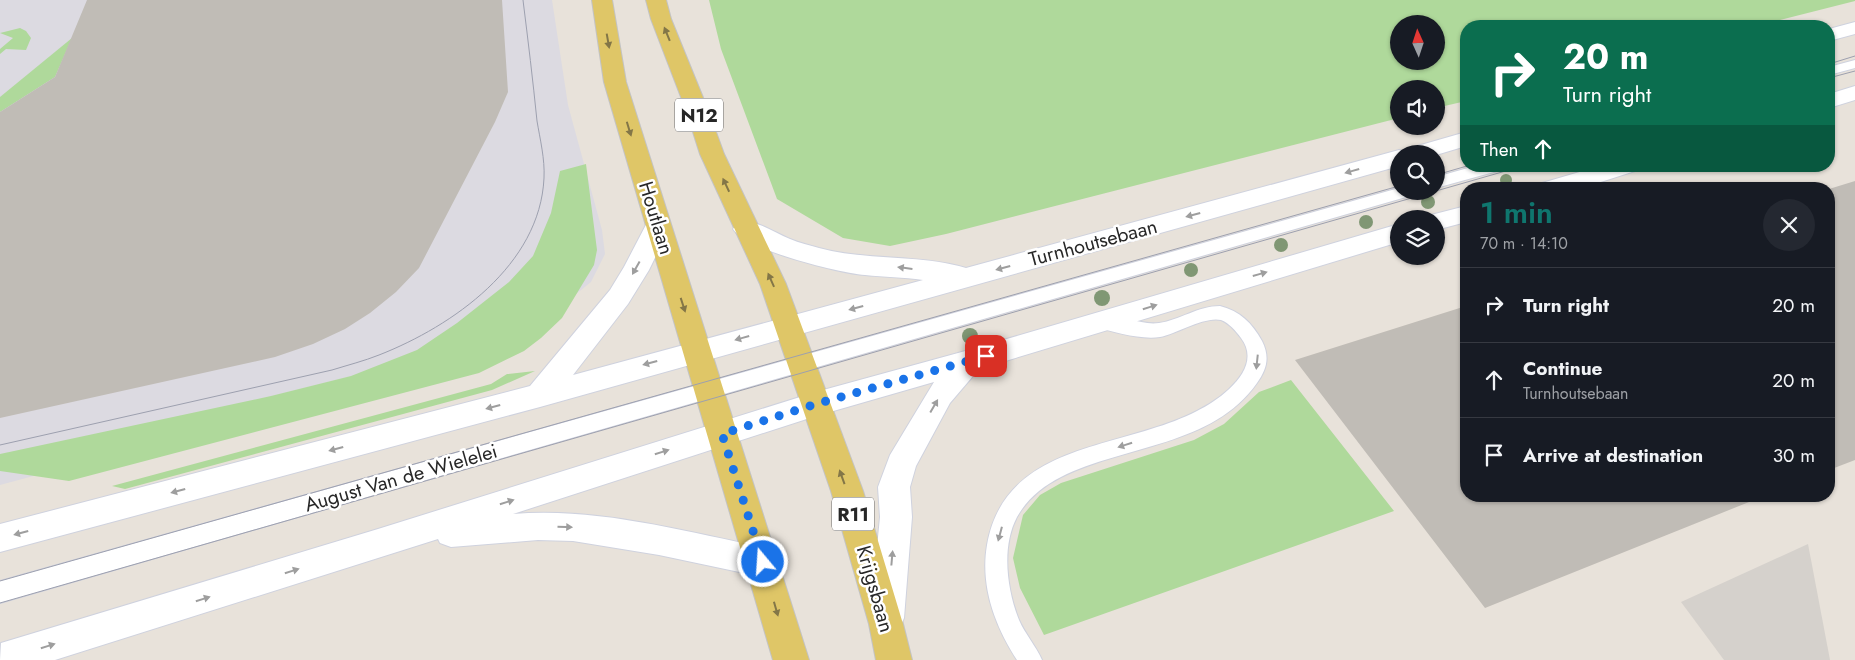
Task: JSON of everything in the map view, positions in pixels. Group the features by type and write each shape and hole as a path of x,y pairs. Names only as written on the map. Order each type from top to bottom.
{"main road":[{"name":"Houtlaan","path":"602,0 615,82 722,434"},
{"name":"N12","path":"656,0 661,19 697,110 712,154 773,284 816,404"},
{"path":"1835,33 1855,28"},
{"path":"1835,99 1855,94"},
{"path":"1445,145 1460,141"},
{"name":"Turnhoutsebaan","path":"540,395 787,325 1390,160"},
{"path":"1574,182 1608,172"},
{"path":"1445,220 1460,216"},
{"path":"0,538 540,395 619,297 636,270 658,225"},
{"path":"746,229 783,246 831,260 865,266 897,267 971,276"},
{"path":"1,660 378,544 816,404 1103,322 1390,236"},
{"path":"886,624 896,517 894,487 901,464 940,395 969,361"},
{"name":"Krijgsbaan","path":"816,404 847,491 886,624 894,660"},
{"path":"722,434 763,562 791,660"},
{"path":"378,544 446,533 490,529 538,526 573,527 659,541 763,562"}],"lane":[{"path":"1835,69 1855,64"},
{"path":"1445,180 1474,172"},
{"name":"Turnhoutsebaan","path":"801,364 1390,196"},
{"path":"1030,660 1009,624 1000,594 996,568 998,535 1009,510 1026,489 1050,472 1082,459 1183,426 1206,416 1230,398 1256,371 1258,356 1254,343 1237,319 1218,313 1157,330 1103,322"},
{"name":"August Van de Wielelei","path":"0,592 801,364"}],"shaded area":[{"path":"0,0 552,0 568,105 602,230 605,254 591,282 509,348 0,485"},
{"path":"1808,544 1830,660 1724,660 1681,602"}],"green space":[{"path":"709,0 1855,0 1780,20 1460,20 1460,102 1445,106 1445,80 1390,80 1390,120 946,234 890,246 843,238 777,199 721,49"},
{"path":"20,28 26,31 31,38 26,50 6,49 0,54 0,49 13,38 0,33"},
{"path":"72,38 55,77 0,112 0,97"},
{"path":"586,164 597,250 594,265 562,318 524,351 479,373 69,481 0,471 0,454 271,396 351,376 417,350 457,323 509,282 533,256 551,213 560,171"},
{"path":"535,371 492,390 125,489 112,486 491,384 507,374"},
{"path":"1291,380 1394,511 1044,635 1020,588 1013,558 1023,515 1040,495 1061,483 1194,440 1224,424 1259,392"}],"building":[{"path":"87,0 502,0 508,92 495,122 419,268 396,292 370,313 345,329 313,344 275,357 0,418 0,112 55,77"},
{"path":"1855,181 1855,460 1835,468 1835,187"},
{"path":"1460,308 1460,502 1749,502 1485,608 1295,360"}],"tram line":[{"path":"0,445 332,370 362,361 407,343 435,327 463,309 488,288 510,265 527,238 539,209 544,178 543,156 537,121 523,0"},
{"path":"1835,62 1855,56"},
{"path":"1835,76 1855,71"},
{"path":"1445,172 1460,168"},
{"path":"1467,182 1502,172"},
{"path":"0,603 1460,184"},
{"path":"0,581 1390,189"}],"route":[{"path":"763,562 722,434 816,404 986,356"}]}
